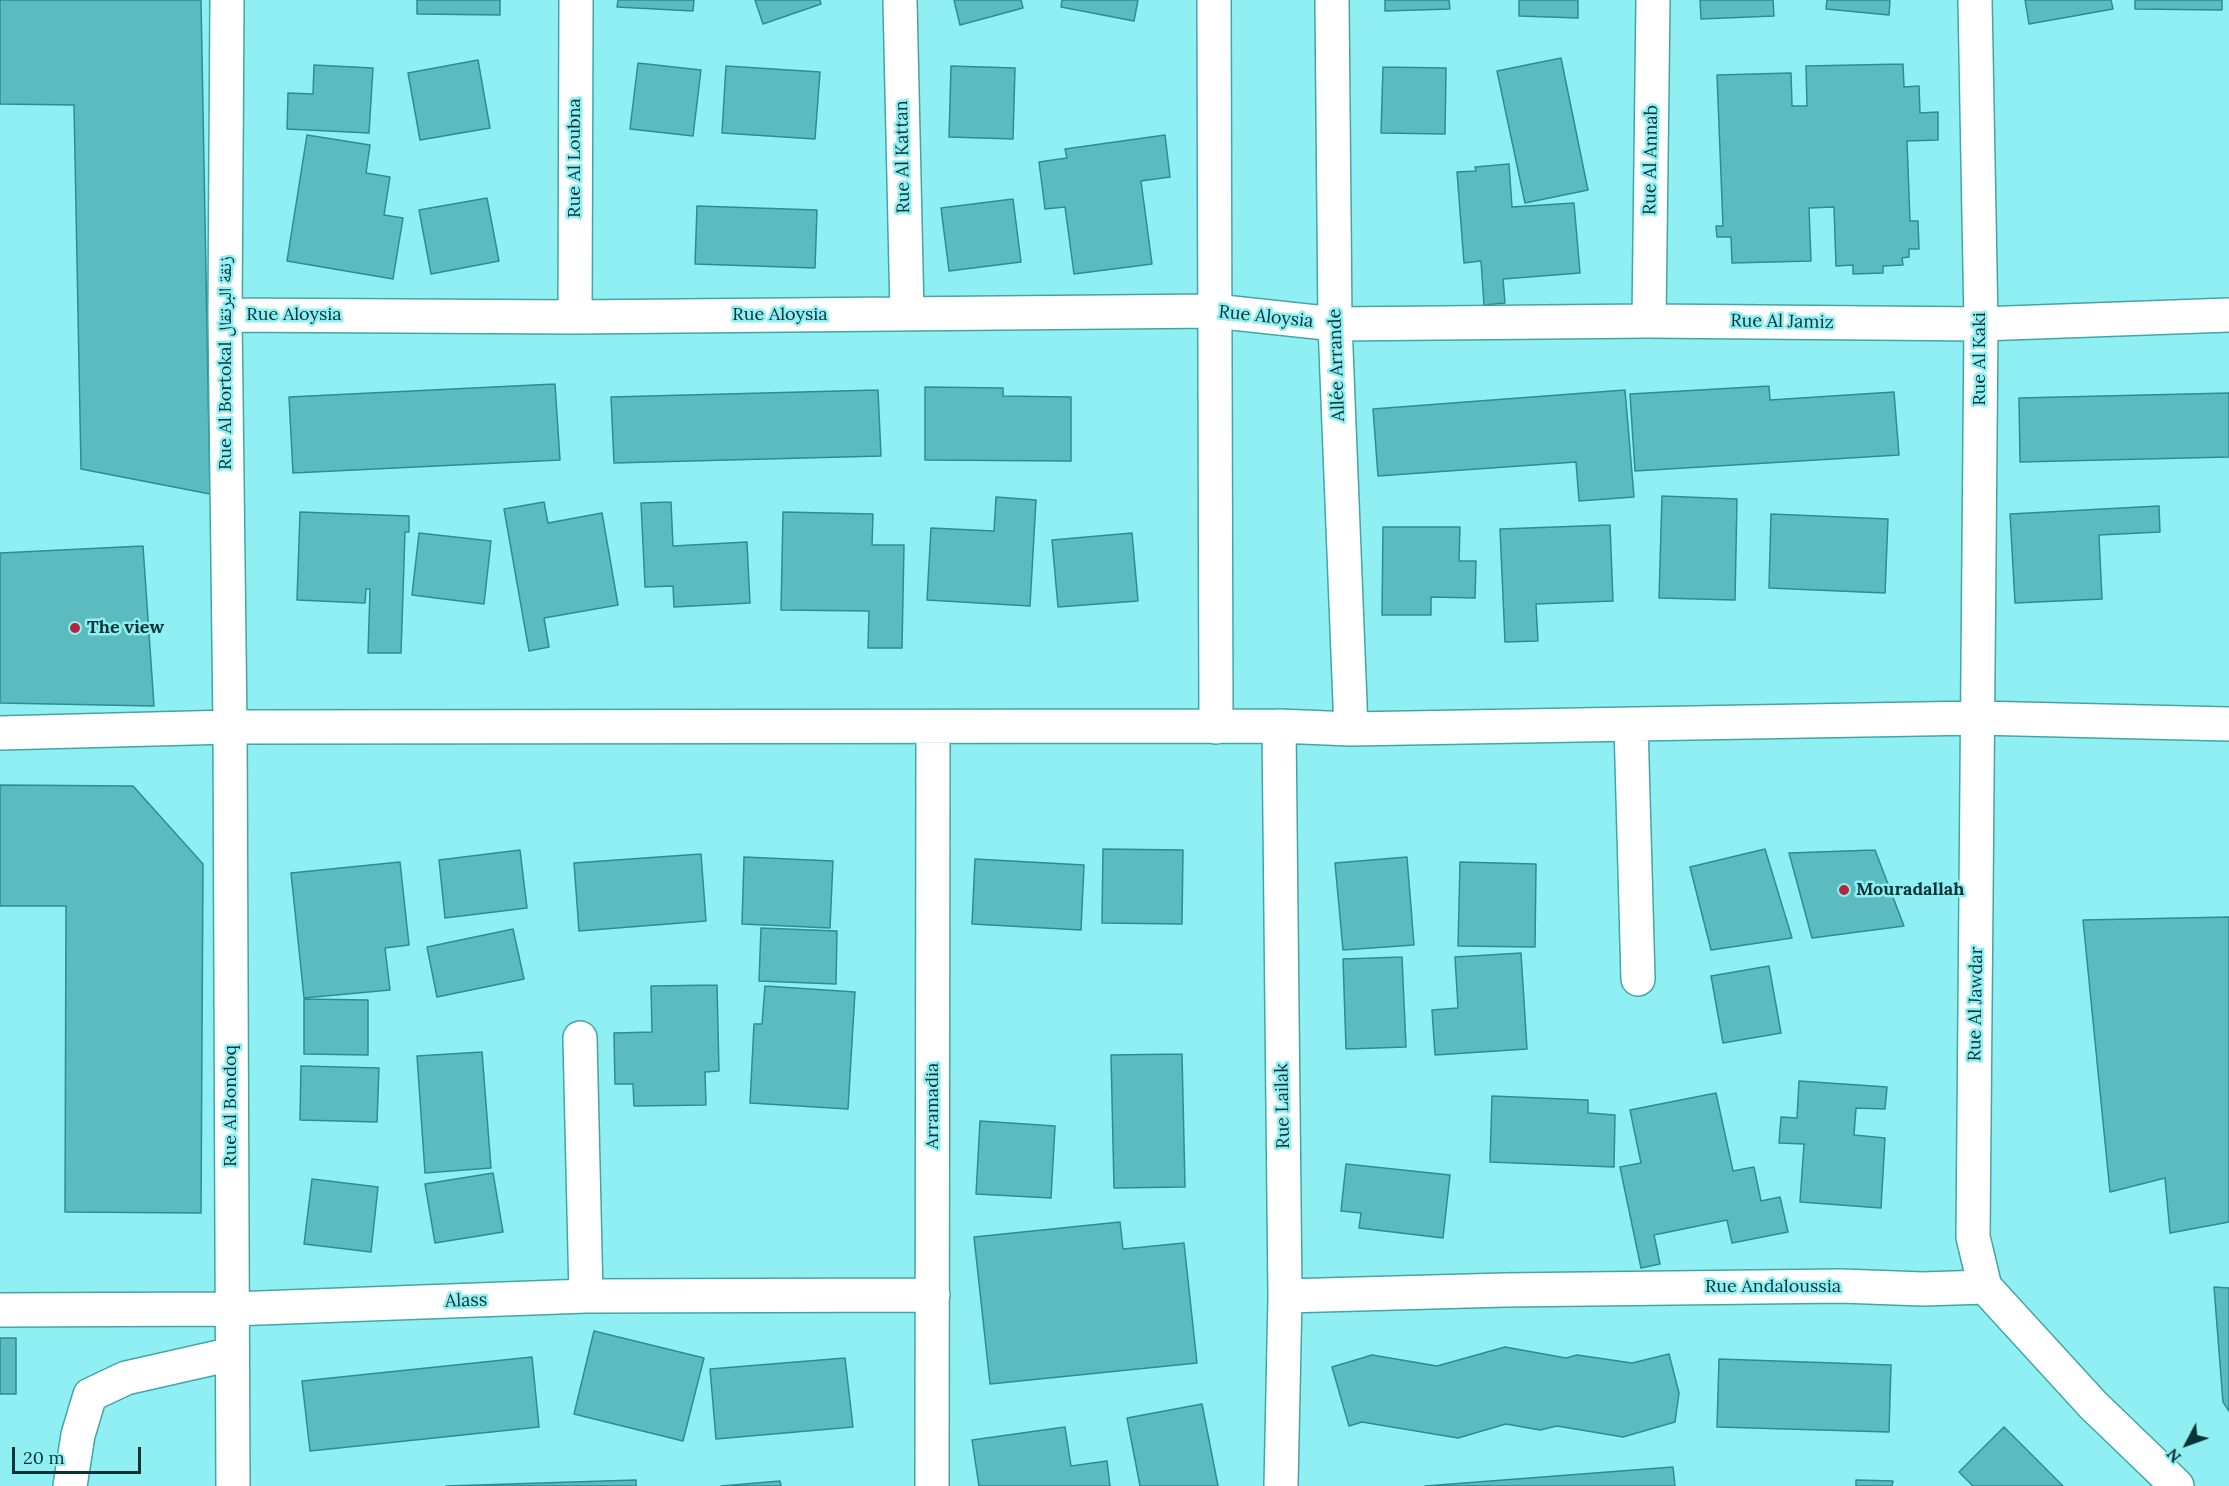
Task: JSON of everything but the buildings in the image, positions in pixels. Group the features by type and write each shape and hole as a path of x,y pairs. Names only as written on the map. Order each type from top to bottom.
{"street":[{"name":"Rue Al Bortokal زنقة البرتقال","path":"227,0 225,315 230,727"},
{"name":"Rue Al Loubna","path":"575,317 576,0"},
{"name":"Rue Al Kattan","path":"900,0 907,314"},
{"path":"1214,0 1216,727"},
{"name":"Allée Arrande","path":"1332,0 1335,324 1351,729"},
{"name":"Rue Al Annab","path":"1650,321 1653,0"},
{"name":"Rue Al Kaki","path":"1975,0 1981,324 1977,718"},
{"name":"Rue Aloysia","path":"225,315 575,317 1214,311 1335,324"},
{"name":"Rue Al Jamiz","path":"1335,324 1650,321 1981,324 2229,315"},
{"path":"0,733 230,727 1279,726 1351,729 1977,718 2229,724"},
{"name":"Rue Al Jawdar","path":"1977,718 1973,1238 1985,1287"},
{"path":"1631,724 1638,979"},
{"name":"Rue Lailak","path":"1279,726 1284,1296 1281,1486"},
{"name":"Rue Al Bondoq","path":"230,727 233,1486"},
{"name":"Arramadia","path":"932,1486 933,727"},
{"path":"580,1038 586,1296"},
{"path":"1985,1287 2093,1405 2177,1486"},
{"name":"Rue Andaloussia","path":"1284,1296 1516,1289 1985,1287"},
{"name":"Alass","path":"0,1310 232,1309 586,1296 933,1295"},
{"path":"70,1486 78,1435 90,1395 126,1378 232,1354"}],"place":[{"name":"The view","path":"75,628"},
{"name":"Mouradallah","path":"1844,890"}]}
